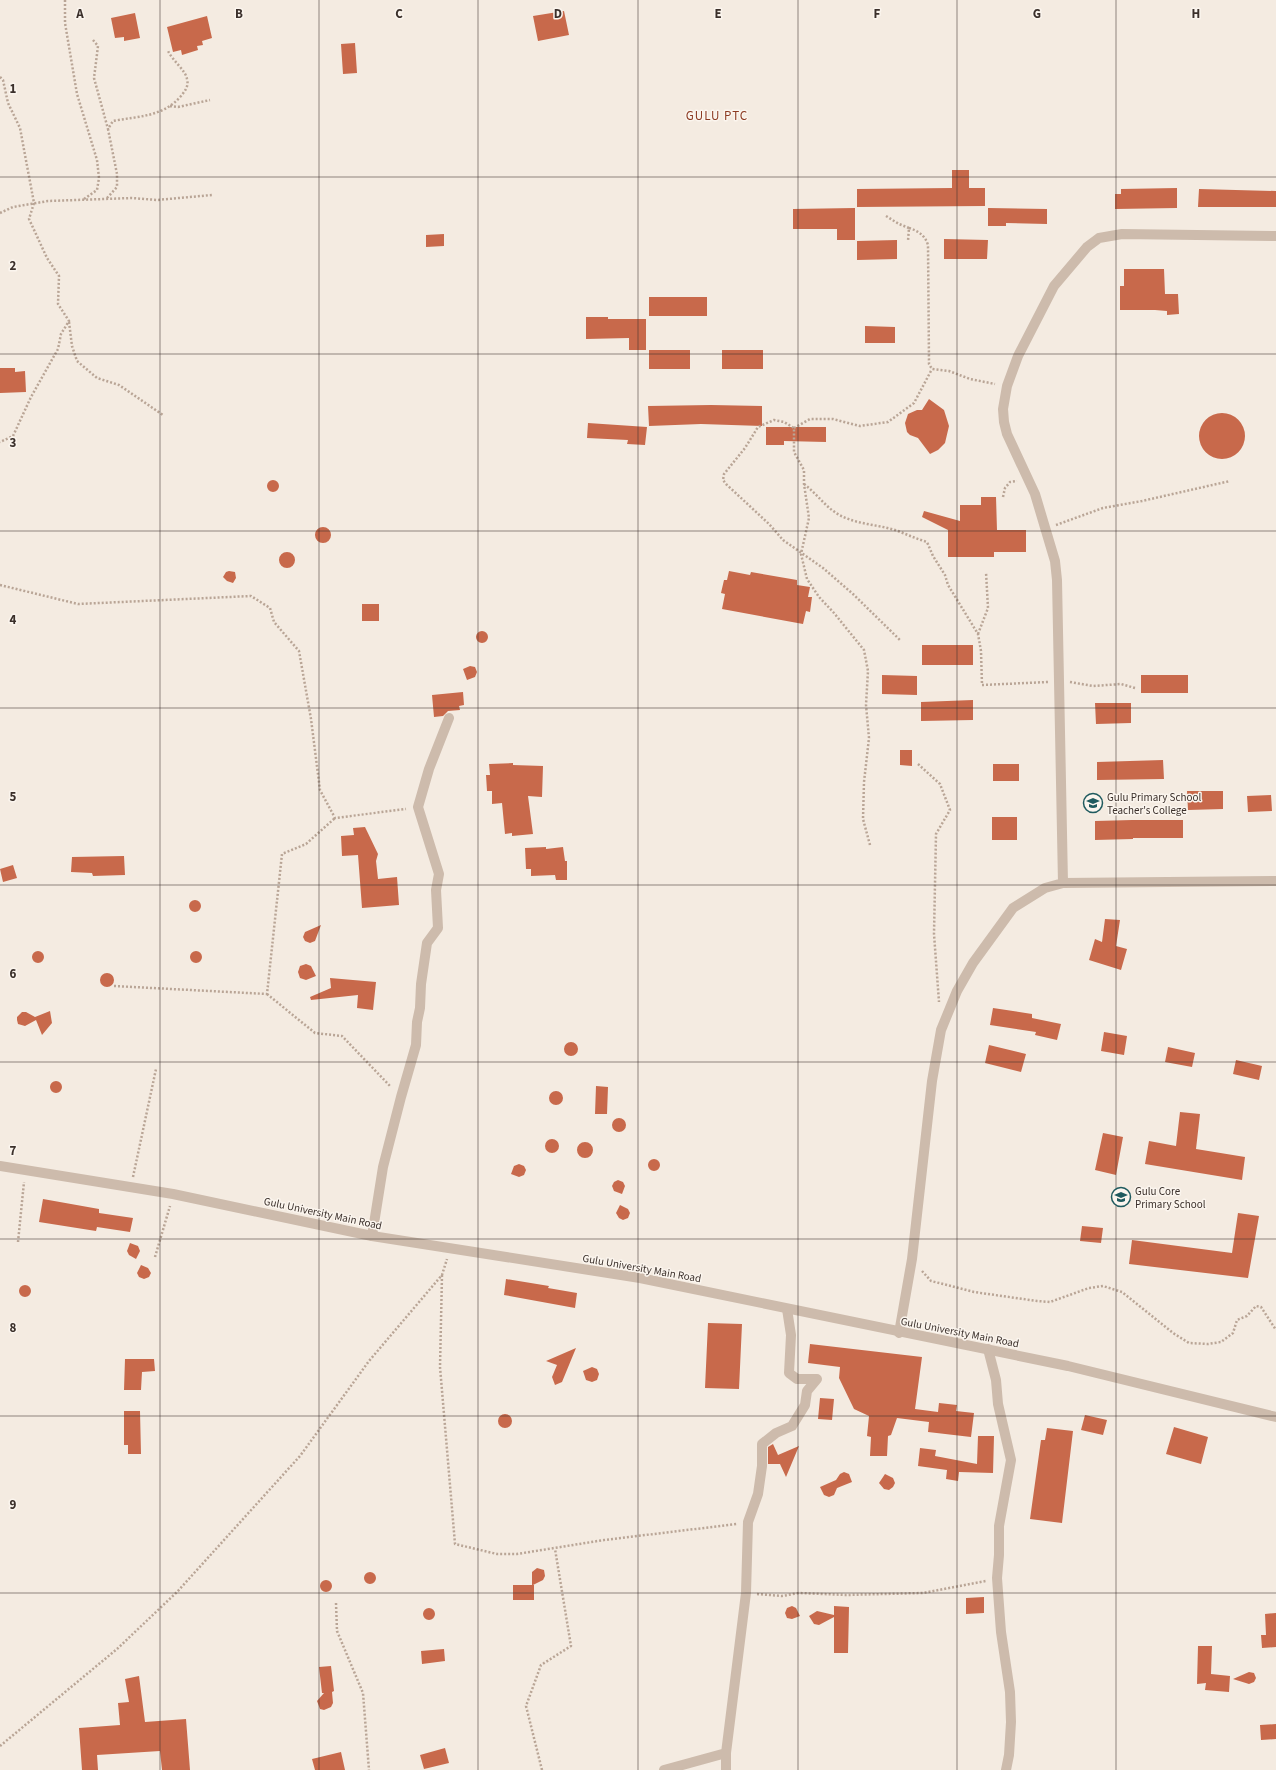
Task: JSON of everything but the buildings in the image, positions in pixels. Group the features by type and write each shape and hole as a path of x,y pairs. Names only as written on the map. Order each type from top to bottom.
{"street":[{"path":"1063,883 1057,580 1055,561 1047,529 1035,494 1007,434 1003,409 1007,386 1018,356 1054,286 1086,247 1099,238 1122,234 1276,236"},
{"path":"372,1236 383,1167 416,1045 421,984 427,943 438,928 436,890 439,874 418,807 429,769 448,718"},
{"path":"899,1333 912,1259 932,1080 941,1030 957,991 973,963 1013,908 1045,888 1063,883 1276,881"},
{"name":"Gulu University Main Road","path":"0,1166 173,1194 372,1236 640,1278 899,1333 988,1349 1150,1385 1276,1417"},
{"path":"726,1770 726,1753 746,1593 748,1522 758,1494 762,1444 776,1433 792,1426 805,1405 807,1391 817,1379 797,1379 789,1373 791,1335 787,1309"},
{"path":"988,1349 996,1380 998,1404 1011,1460 999,1526 997,1578 1001,1632 1010,1692 1011,1722 1009,1755 1006,1770"},
{"path":"664,1770 726,1753"}],"path":[{"path":"65,0 65,23 77,94 97,160 99,178 96,190 84,199"},
{"path":"93,40 98,46 94,78 108,129 117,174 117,187 107,199"},
{"path":"108,129 113,121 155,114 169,106 186,90 188,80 184,71 172,60 168,51"},
{"path":"0,77 3,80 8,103 20,128 34,203 29,219 48,258 59,276 58,304 68,322 72,346 78,361 97,378 119,384 163,415"},
{"path":"169,106 178,107 210,100"},
{"path":"0,213 13,206 34,203 84,199 132,198 157,200 212,195"},
{"path":"886,216 899,224 919,231 926,239 928,245 929,364 932,368 976,380 1007,386"},
{"path":"908,228 908,241"},
{"path":"0,442 13,436 31,397 58,349 61,334 68,322"},
{"path":"794,428 810,419 833,420 860,426 888,422 914,403 932,368"},
{"path":"794,428 784,422 774,420 758,427 723,477 726,484 769,524 783,540 823,568 853,594 901,641"},
{"path":"794,428 794,452 804,470 804,484 809,518 801,554 807,578 819,597 834,612 864,650 868,671 866,705 869,738 864,782 863,819 870,845"},
{"path":"1003,496 1005,488 1010,482 1019,481 1026,474"},
{"path":"1047,529 1068,519 1103,508 1142,501 1230,481"},
{"path":"804,484 814,491 824,504 838,514 865,525 893,530 914,539 927,542 932,556 945,575 948,585 978,634 981,651 982,684 984,686"},
{"path":"978,634 988,608 986,572"},
{"path":"0,585 78,604 251,596 270,608 274,622 298,651 311,719 320,790 335,818"},
{"path":"918,764 940,784 950,810 936,834 934,934 940,1008"},
{"path":"267,994 282,854 306,844 335,818 418,807"},
{"path":"114,986 267,994 315,1033 342,1036 401,1096"},
{"path":"131,1187 156,1069"},
{"path":"18,1242 25,1171"},
{"path":"155,1257 173,1194"},
{"path":"450,1249 442,1274 440,1367 455,1544 497,1554 517,1554 604,1540 748,1522"},
{"path":"912,1259 931,1281 974,1292 1050,1302 1089,1288 1103,1286 1122,1292 1173,1333 1189,1343 1208,1344 1221,1342 1233,1333 1237,1320 1247,1316 1256,1306 1261,1306 1276,1330"},
{"path":"0,1746 117,1648 178,1592 300,1456 369,1361 442,1274"},
{"path":"542,1770 526,1706 541,1664 571,1646 555,1549"},
{"path":"746,1593 782,1596 799,1593 846,1595 923,1593 997,1578"},
{"path":"336,1603 337,1631 363,1693 369,1770"}],"place":[{"name":"Gulu Primary School Teacher's College","path":"1093,803"},
{"name":"Gulu Core Primary School","path":"1121,1197"}],"district":[{"name":"GULU PTC","path":"717,115"}]}
